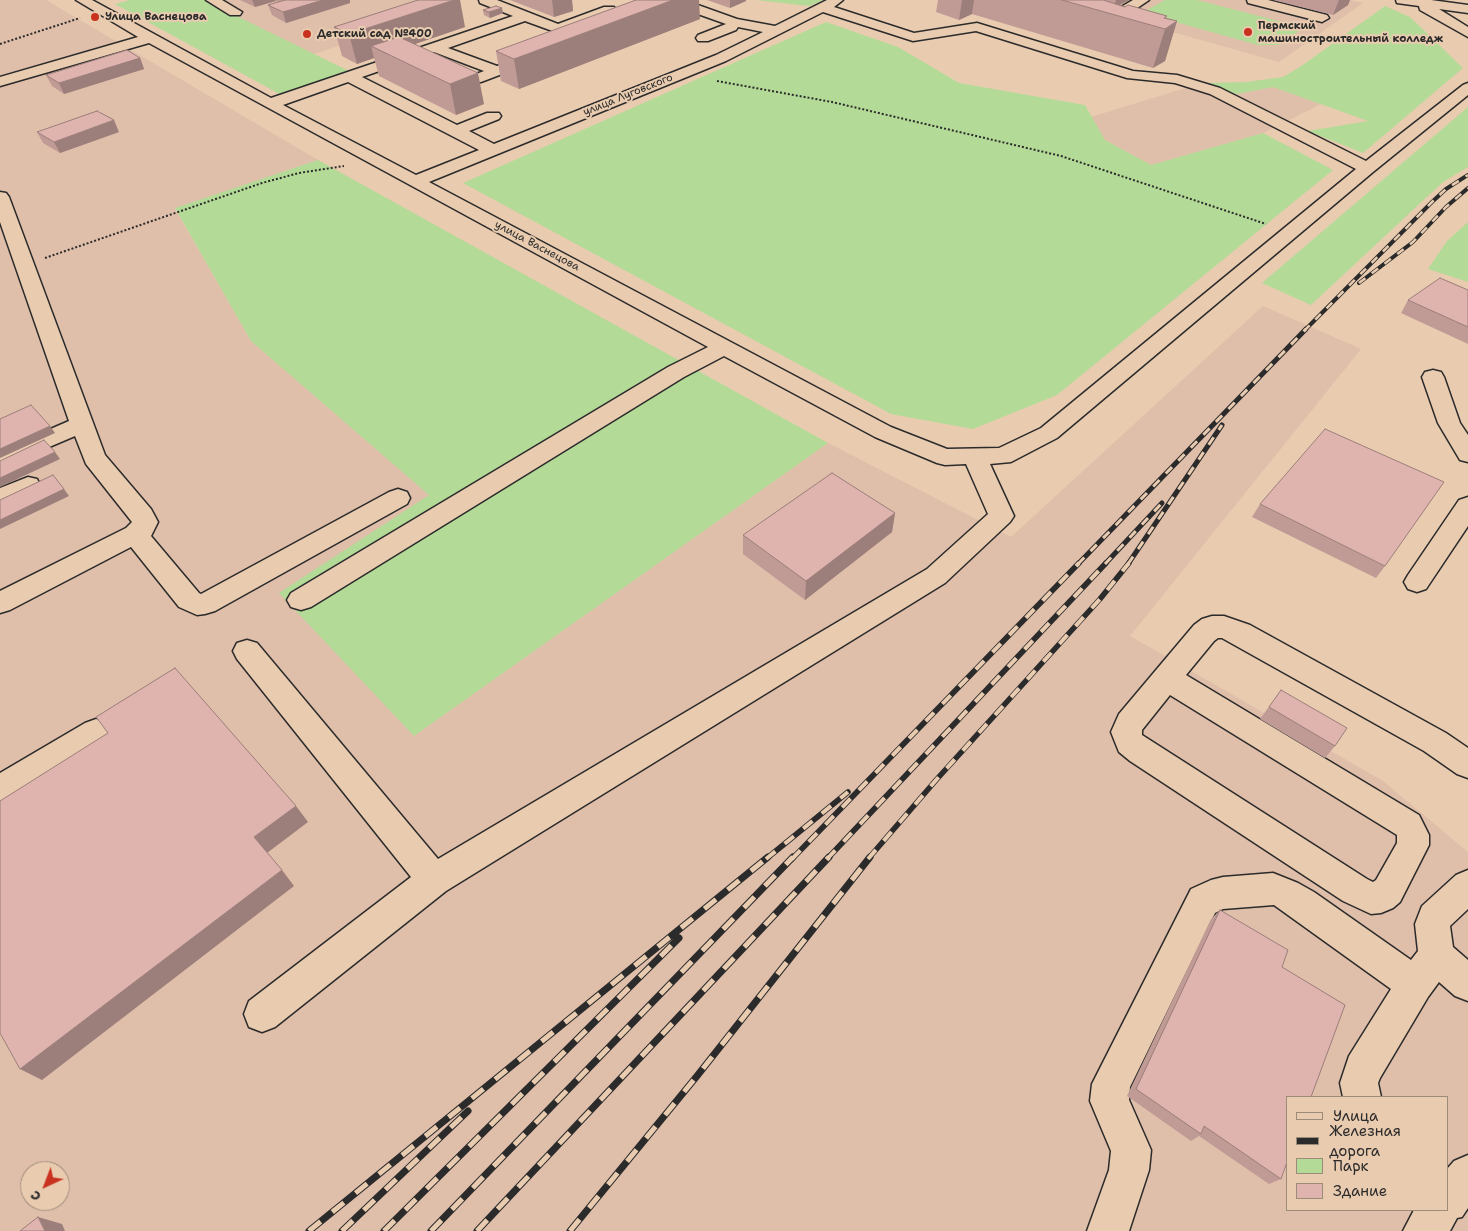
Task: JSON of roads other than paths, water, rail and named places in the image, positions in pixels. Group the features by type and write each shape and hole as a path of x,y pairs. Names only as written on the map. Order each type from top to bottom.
{"street":[{"path":"212,0 235,12"},
{"path":"485,0 558,29 609,10 592,3"},
{"name":"улица Луговского","path":"416,181 721,58 837,0"},
{"path":"1070,0 1114,12 1125,10 1143,0"},
{"path":"1253,0 1322,18"},
{"path":"1402,0 1417,4 1468,10"},
{"path":"672,4 734,22 776,30"},
{"path":"1417,4 1439,14 1468,33"},
{"name":"улица Васнецова","path":"93,6 270,104 883,432 945,457 989,457"},
{"path":"821,7 912,37 977,27 1132,75 1177,79 1215,91 1367,168"},
{"path":"270,104 526,16"},
{"path":"703,38 731,27 734,22"},
{"path":"0,82 150,38"},
{"path":"436,48 498,71"},
{"path":"51,79 111,59 101,52"},
{"path":"476,79 543,54"},
{"path":"350,77 493,150"},
{"path":"262,1014 434,880 936,576 1001,516 989,457 1049,433 1367,168 1468,88"},
{"path":"456,131 493,116"},
{"path":"0,197 94,458 142,515 145,522 143,529 135,534 0,603"},
{"path":"301,600 676,372 724,347"},
{"path":"1433,377 1449,423 1468,454"},
{"path":"0,460 82,424"},
{"path":"0,498 28,485"},
{"path":"135,534 189,600 197,605 205,604 398,498"},
{"path":"1417,582 1468,506"},
{"path":"1167,678 1408,825 1413,835 1413,845 1388,891 1381,897 1371,898 1355,890 1130,744 1126,732 1130,723 1167,678 1204,633 1212,627 1224,627 1240,633 1426,737 1468,765"},
{"path":"247,651 434,880"},
{"path":"0,789 96,732"},
{"path":"1362,1096 1359,1083 1363,1070 1415,984 1458,971 1432,924 1434,918 1468,886"},
{"path":"1108,1231 1129,1170 1131,1150 1109,1101 1111,1084 1203,901 1217,895 1258,889 1273,889 1286,894 1415,984"},
{"path":"1424,1231 1438,1211"}],"railway":[{"path":"1304,331 1432,202 1446,189 1468,175"},
{"path":"1359,283 1413,242 1446,207 1468,188"},
{"path":"1078,564 1306,329"},
{"path":"1128,564 1222,425"},
{"path":"1105,564 1162,503"},
{"path":"792,859 1079,563"},
{"path":"827,859 1106,563"},
{"path":"868,859 937,779 1100,599 1129,563"},
{"path":"766,859 848,792"},
{"path":"309,1231 768,857"},
{"path":"431,1231 793,857"},
{"path":"477,1231 829,857"},
{"path":"570,1231 697,1076 870,857"},
{"path":"384,1231 679,938"},
{"path":"342,1231 468,1111"}],"place":[{"name":"Улица Васнецова","path":"95,17"},
{"name":"Пермский машиностроительный колледж","path":"1248,32"},
{"name":"Детский сад №400","path":"307,34"}]}
